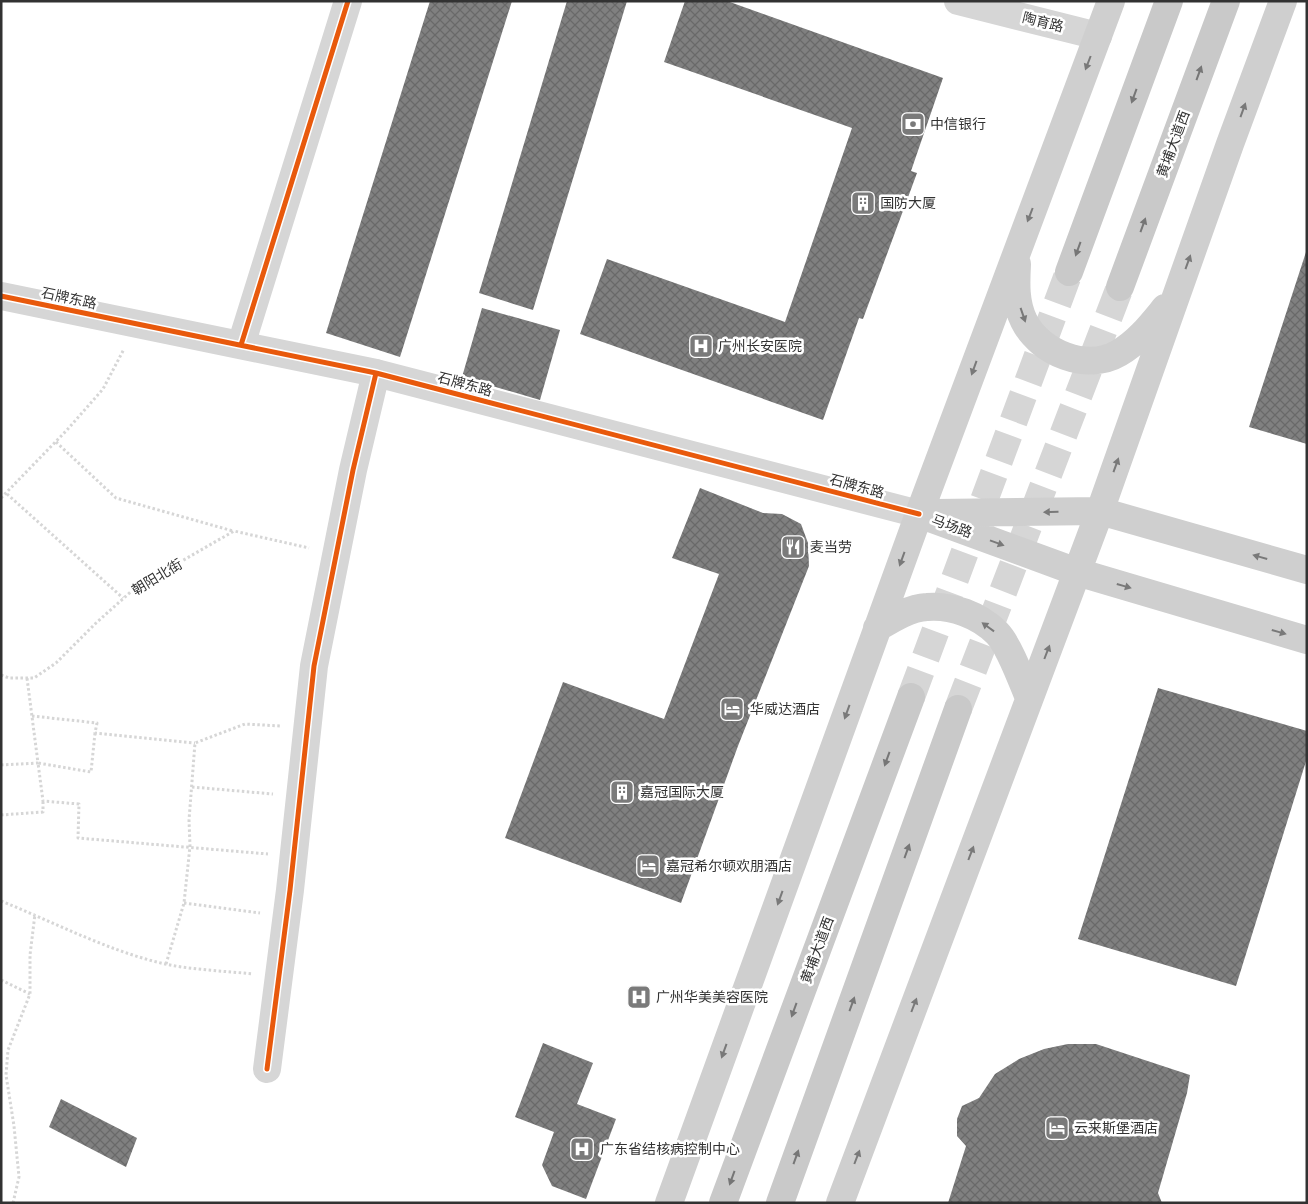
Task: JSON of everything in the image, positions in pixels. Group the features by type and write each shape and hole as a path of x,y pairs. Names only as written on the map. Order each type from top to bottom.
{"main road":[{"path":"668,1203 918,514 1111,1"},
{"path":"1069,272 1169,1"},
{"name":"黄埔大道西","path":"1120,287 1226,1"},
{"path":"840,1203 1100,511 1283,1"},
{"path":"1017,250 1016,292 1024,321 1040,342 1064,356 1095,362 1118,354 1139,339 1176,295"},
{"name":"马场路","path":"918,514 1100,511 1307,570"},
{"name":"马场路","path":"918,514 1077,572 1307,640"},
{"path":"877,628 900,615 926,607 959,610 978,619 998,634 1014,661 1029,698"},
{"name":"黄埔大道西","path":"722,1203 910,697"},
{"path":"780,1203 958,709"}],"street":[{"path":"241,345 348,1"},
{"name":"陶育路","path":"958,1 1098,36"},
{"name":"石牌东路","path":"1,296 376,372 918,514"},
{"path":"267,1069 287,916 314,666 353,470 376,372"}],"path":[{"path":"1,498 56,442 103,389 137,324"},
{"path":"56,442 116,498 234,532 336,554"},
{"path":"7,494 123,598"},
{"path":"1,675 9,678 27,678 43,801 43,812 1,815"},
{"path":"1,765 38,763 91,772 97,723 32,716"},
{"path":"96,733 195,742 245,724 306,728"},
{"path":"166,964 184,904 190,846 189,820 195,742"},
{"path":"192,787 300,796"},
{"path":"43,801 79,804 78,838 293,856"},
{"path":"1,901 36,914 84,938 126,953 166,964 279,977"},
{"path":"184,904 287,916"},
{"path":"13,1203 19,1177 6,1075 8,1050 30,994 30,956 36,914"},
{"path":"1,980 30,994"},
{"path":"1,1049 8,1050"}],"building":[{"path":"430,1 512,1 400,357 326,333"},
{"path":"567,1 627,1 533,310 479,293"},
{"name":"国防大厦","path":"685,1 727,1 943,78 911,171 917,173 863,319 859,318 823,420 580,334 607,259 785,322 852,128 664,62"},
{"path":"1307,252 1307,444 1249,427"},
{"path":"482,308 560,330 540,400 462,377"},
{"path":"700,488 763,513 782,514 801,524 808,543 809,566 738,746 681,903 505,838 563,682 664,719 719,574 672,558"},
{"path":"1158,688 1307,731 1307,758 1236,986 1078,939"},
{"path":"543,1043 593,1063 577,1104 616,1119 586,1199 552,1186 542,1165 554,1132 515,1117"},
{"name":"云来斯堡酒店","path":"1068,1044 1096,1044 1190,1075 1187,1093 1158,1193 1162,1203 948,1203 966,1146 957,1136 957,1119 962,1106 979,1098 995,1074 1019,1059 1044,1049"},
{"path":"61,1099 137,1138 126,1167 49,1127"}],"tunnel":[{"path":"911,697 1069,272"},
{"path":"958,709 1120,287"}],"cycle path":[{"path":"241,345 348,1"},
{"path":"1,296 376,373 919,514"},
{"path":"267,1069 290,890 314,666 353,470 376,373"}],"place":[{"name":"中信银行","path":"913,124"},
{"name":"国防大厦","path":"863,203"},
{"name":"广州长安医院","path":"701,346"},
{"name":"麦当劳","path":"793,547"},
{"name":"华威达酒店","path":"732,709"},
{"name":"嘉冠国际大厦","path":"622,792"},
{"name":"嘉冠希尔顿欢朋酒店","path":"648,866"},
{"name":"广州华美美容医院","path":"639,997"},
{"name":"云来斯堡酒店","path":"1057,1128"},
{"name":"广东省结核病控制中心","path":"582,1149"}]}
